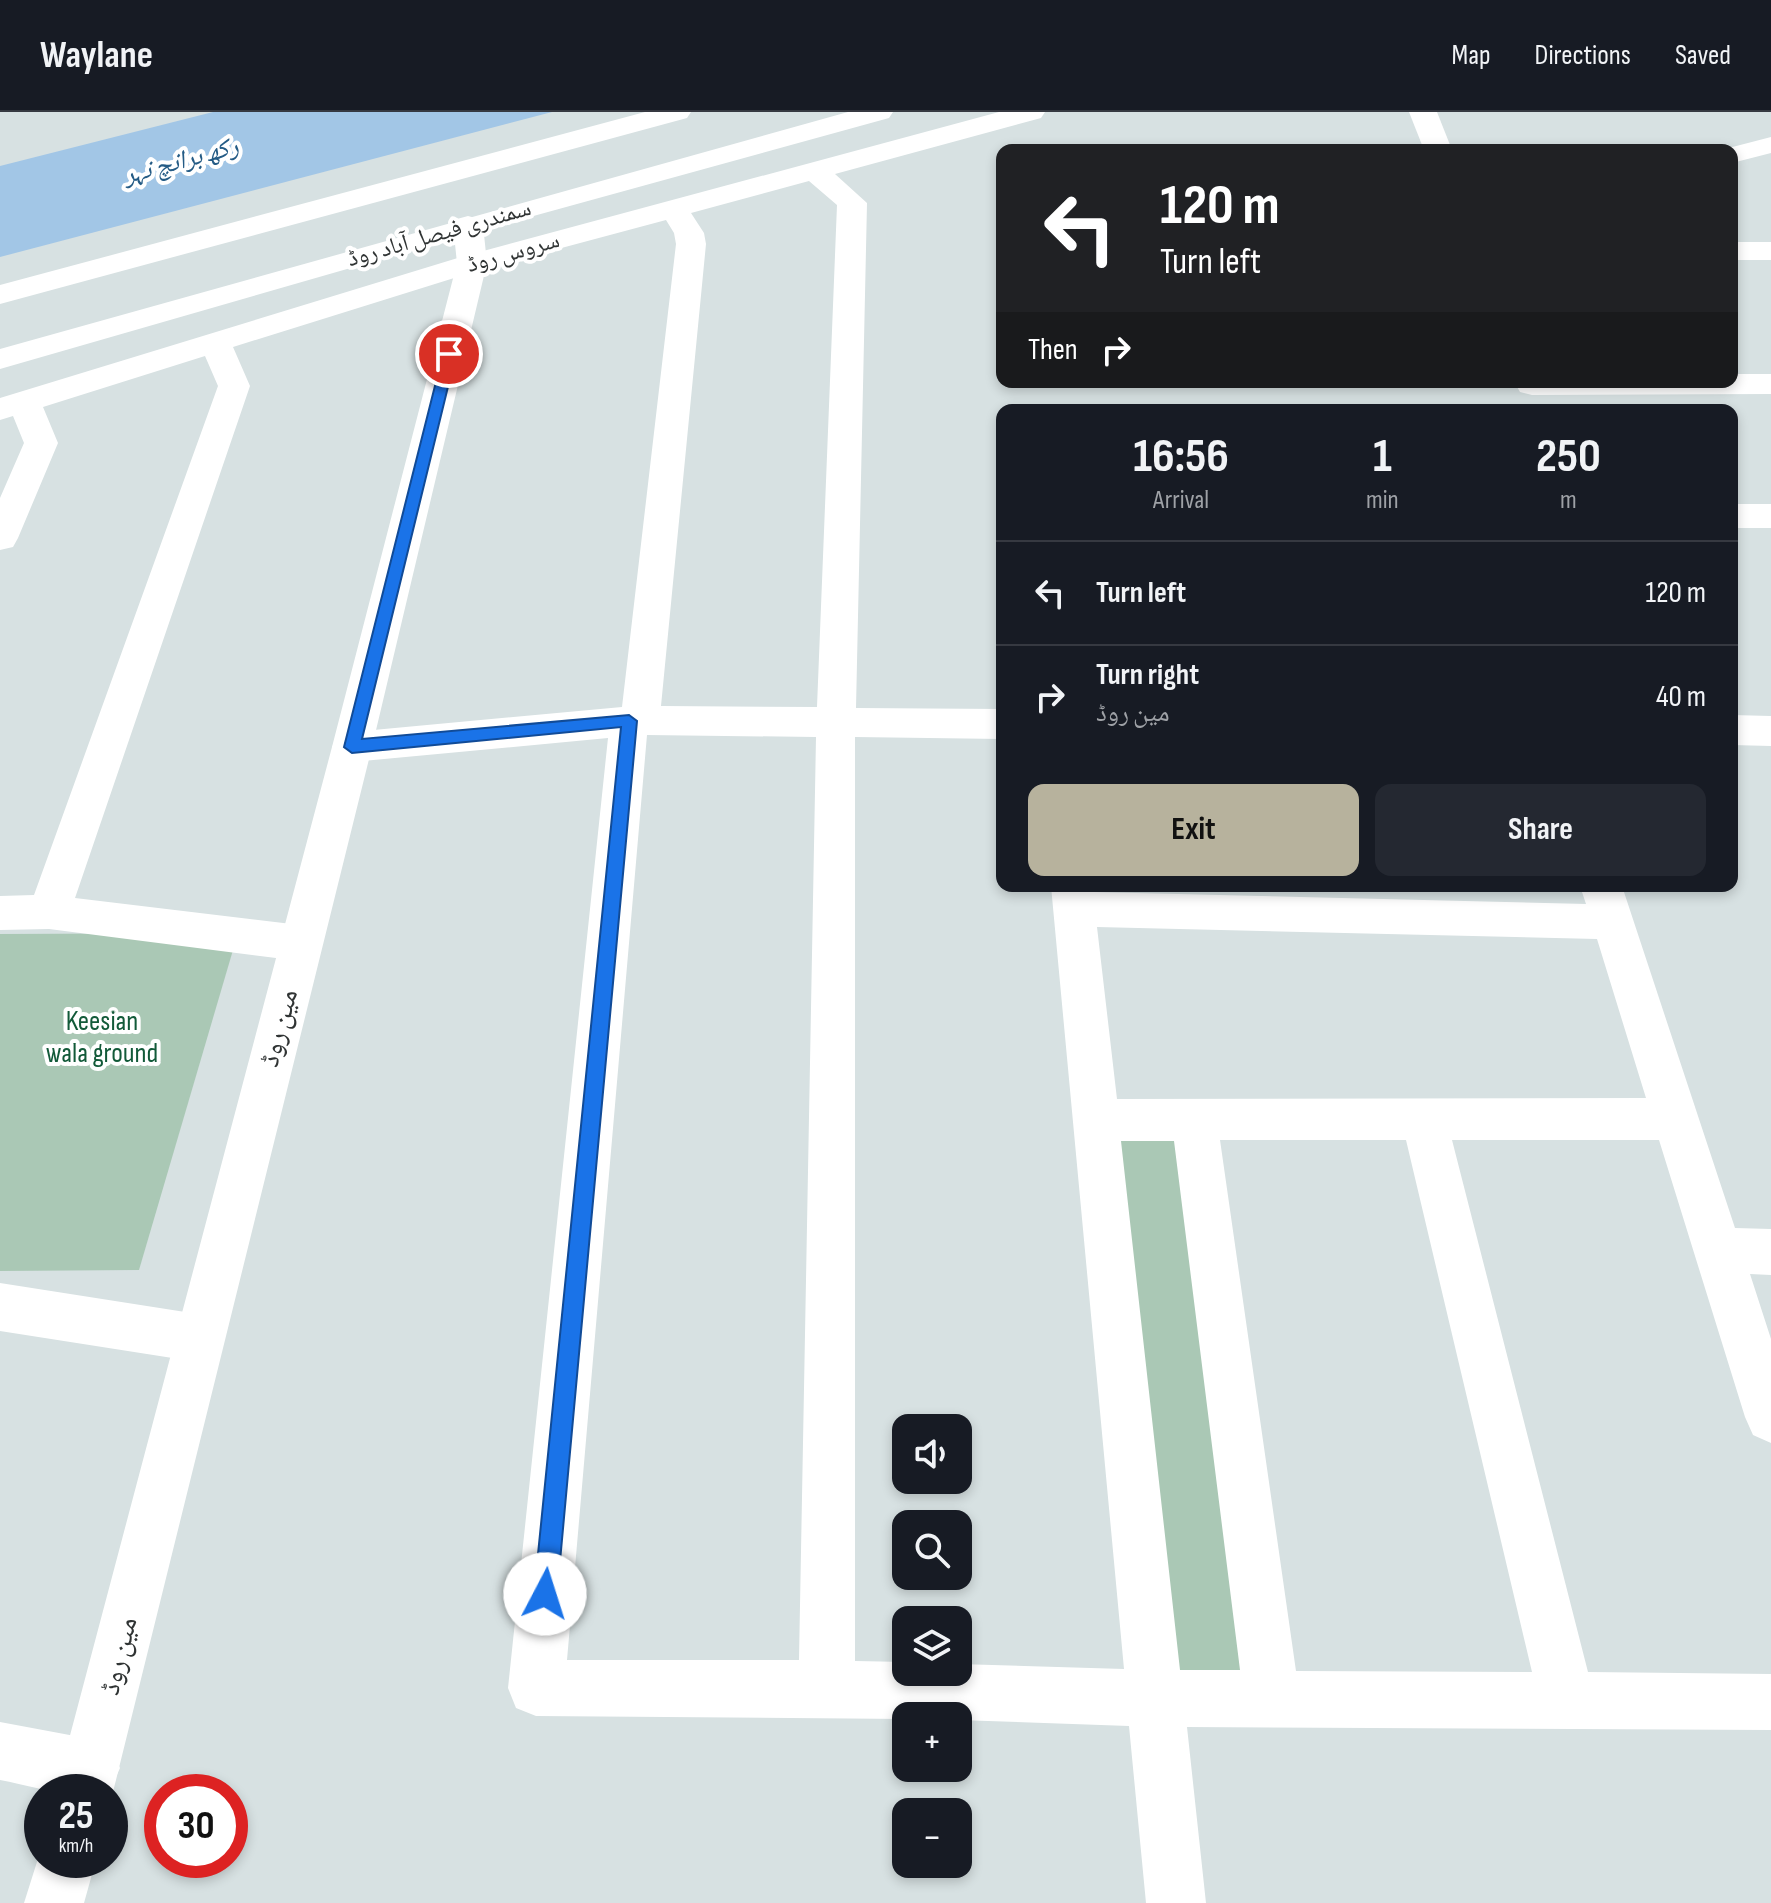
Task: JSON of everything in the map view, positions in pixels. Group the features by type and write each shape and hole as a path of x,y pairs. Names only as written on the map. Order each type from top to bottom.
{"street":[{"name":"سمندری فیصل آباد روڈ","path":"0,295 677,112"},
{"name":"سمندری فیصل آباد روڈ","path":"0,359 470,244 879,112"},
{"name":"سروس روڈ","path":"12,405 214,341 470,244 672,207 1031,112"},
{"path":"1423,112 1436,144"},
{"path":"1738,153 1771,145"},
{"path":"813,170 852,203 836,722 827,1688"},
{"path":"672,207 689,233 691,244 634,720 536,1688 827,1688 1154,1698 1771,1702"},
{"name":"مین روڈ","path":"89,1774 352,747 470,244"},
{"path":"1738,251 1771,251"},
{"path":"49,912 234,386 214,341"},
{"path":"1738,385 1771,384"},
{"path":"1535,392 1653,388"},
{"path":"0,538 41,443 12,405"},
{"path":"1738,516 1771,516"},
{"path":"352,747 634,720 996,724"},
{"path":"1738,730 1771,731"},
{"path":"1176,1903 1074,898 1606,904 1771,1417"},
{"path":"0,913 49,912 300,943"},
{"path":"1424,1119 1567,1700"},
{"path":"1098,1120 1677,1119"},
{"path":"1194,1120 1272,1699"},
{"path":"1718,1251 1771,1252"},
{"path":"0,1307 198,1338"},
{"path":"0,1751 69,1774"},
{"path":"54,1903 61,1878"}],"green space":[{"name":"Keesian wala ground","path":"238,933 139,1270 0,1271 0,934"},
{"path":"1108,1130 1181,1134 1249,1671 1162,1670"}],"water":[{"name":"رکھ برانچ نہر","path":"213,112 552,112 0,257 0,166"}],"route":[{"path":"449,354 352,747 629,721 545,1594"}]}
